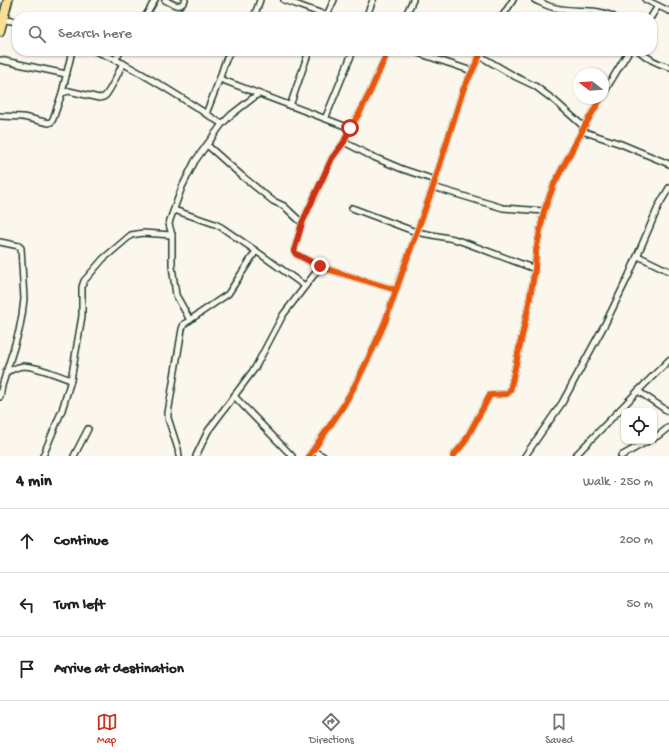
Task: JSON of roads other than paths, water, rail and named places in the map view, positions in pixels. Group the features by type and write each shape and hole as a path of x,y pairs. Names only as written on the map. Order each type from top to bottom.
{"main road":[{"path":"0,31 1,19 8,0"}],"street":[{"path":"148,12 156,0"},
{"path":"165,0 180,6 185,0"},
{"path":"256,12 260,0"},
{"path":"284,0 315,12"},
{"path":"330,12 334,0"},
{"path":"368,12 373,0"},
{"path":"407,12 413,0"},
{"path":"505,12 513,0"},
{"path":"535,0 555,8 598,12"},
{"path":"646,0 669,11"},
{"path":"654,12 658,6"},
{"path":"1,19 12,21"},
{"path":"0,116 23,117 49,123 51,122 62,93 71,56"},
{"path":"106,56 123,63 222,124"},
{"path":"115,60 118,56"},
{"path":"206,114 220,78 221,69 228,56"},
{"path":"290,106 307,56"},
{"path":"325,119 351,56"},
{"path":"386,56 359,114 350,128 344,142 332,158 302,223 294,251 296,254 320,266 396,290"},
{"path":"427,56 472,71"},
{"path":"309,456 342,408 362,372 385,322 433,187 463,90 480,56"},
{"path":"484,56 516,77 535,86 555,101 583,129 669,164"},
{"path":"609,84 626,56"},
{"path":"645,56 652,61 669,68"},
{"path":"0,60 66,74"},
{"path":"62,93 69,91 99,98 105,96 123,63"},
{"path":"220,78 258,94 350,128"},
{"path":"190,320 176,295 172,266 172,235 169,224 182,187 195,161 222,124 258,94"},
{"path":"453,456 464,443 490,395 507,394 510,391 528,308 535,269 536,251 544,211 554,184 598,104"},
{"path":"344,142 402,169 435,180"},
{"path":"207,145 242,176 274,201 284,206 302,223"},
{"path":"433,187 503,208 544,211"},
{"path":"524,456 562,403 606,322 638,256 659,205 669,188"},
{"path":"352,208 416,232 454,239 466,243 535,269"},
{"path":"174,210 215,224 305,286"},
{"path":"43,456 62,410 71,380 82,316 82,287 84,281 103,259 131,235 143,233 172,235"},
{"path":"0,242 19,246 21,248 24,299 19,331 0,397"},
{"path":"179,456 168,418 168,407 182,329 184,324 228,294 256,251"},
{"path":"638,256 669,271"},
{"path":"196,456 208,431 255,368 283,315 320,266"},
{"path":"575,456 669,360"},
{"path":"6,372 24,366 46,371 71,380"},
{"path":"638,391 669,412"},
{"path":"234,396 292,456"},
{"path":"657,436 669,427"},
{"path":"74,456 88,429"},
{"path":"621,456 643,444"},
{"path":"313,451 323,456"}]}
